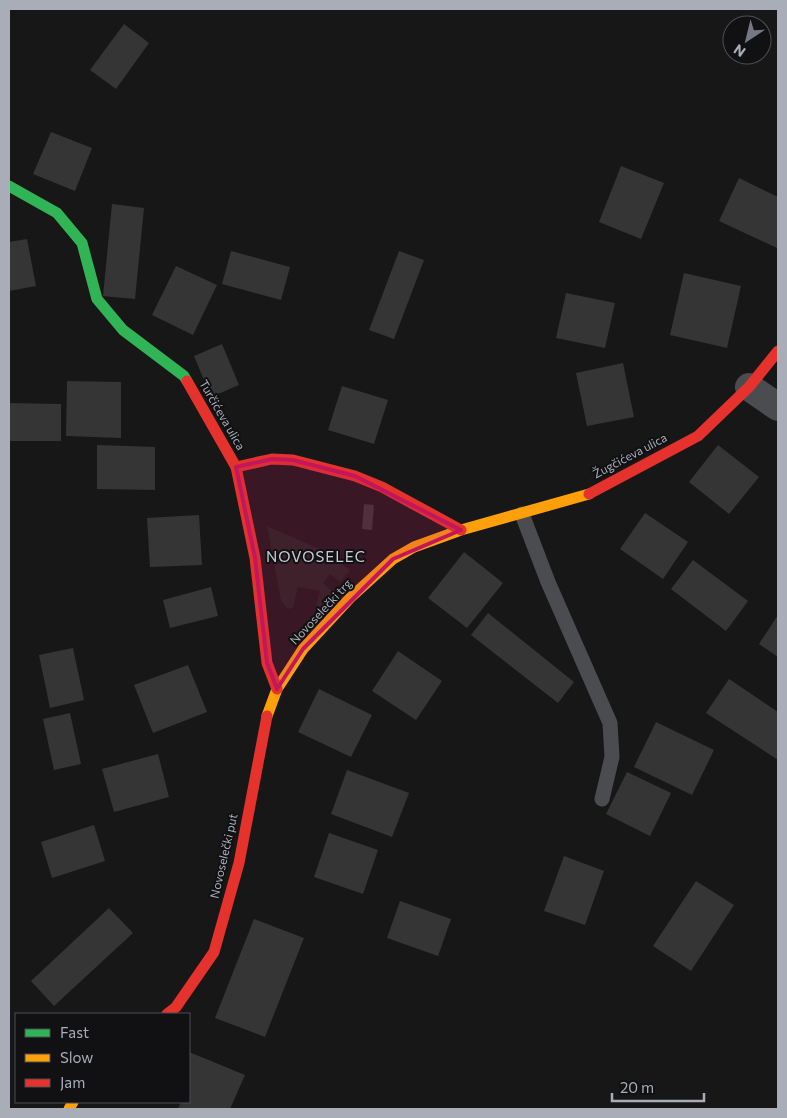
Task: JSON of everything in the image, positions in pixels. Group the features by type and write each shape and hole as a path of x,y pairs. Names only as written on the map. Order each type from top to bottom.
{"street":[{"name":"Turčićeva ulica","path":"9,186 57,213 82,243 97,299 123,330 184,376 236,467"},
{"name":"Žugčićeva ulica","path":"461,530 585,496 698,436 749,387 778,351"},
{"path":"749,387 778,407"},
{"path":"277,689 268,663 255,558 236,467 272,459 292,460 355,476 382,487 461,530"},
{"name":"Novoselečki trg","path":"277,689 303,650 350,598 393,559 414,547 461,530"},
{"name":"Novoselečki put","path":"168,1013 176,1007 214,952 238,864 266,716 277,689"}],"lane":[{"path":"522,514 548,582 610,723 612,757 602,799"}],"highlighted area":[{"path":"272,459 293,460 355,476 461,530 393,559 303,649 277,689 267,663 255,558 236,467"}],"shaded area":[{"path":"267,526 322,550 350,570 340,582 330,574 323,583 331,590 332,595 319,610 316,605 320,591 298,587 293,608 288,609 281,601"}],"building":[{"path":"124,24 149,43 116,89 90,70"},
{"path":"51,132 92,148 75,191 33,174"},
{"path":"621,166 664,183 641,239 599,222"},
{"path":"739,178 778,197 777,248 719,221"},
{"path":"112,204 144,208 135,299 103,296"},
{"path":"27,239 36,286 9,291 9,242"},
{"path":"231,251 290,267 281,300 222,284"},
{"path":"399,251 424,260 394,339 369,330"},
{"path":"176,266 217,285 193,335 152,315"},
{"path":"684,273 741,286 727,348 670,335"},
{"path":"566,293 615,303 605,348 556,338"},
{"path":"222,344 239,385 211,397 194,356"},
{"path":"623,363 634,417 587,426 576,373"},
{"path":"67,381 121,382 121,438 66,436"},
{"path":"342,386 388,400 374,444 328,430"},
{"path":"9,403 61,404 61,441 9,441"},
{"path":"97,445 155,447 155,490 97,489"},
{"path":"718,445 759,477 729,514 689,482"},
{"path":"364,504 374,505 372,530 362,529"},
{"path":"645,513 688,542 663,579 620,549"},
{"path":"199,515 202,565 150,567 147,518"},
{"path":"464,552 503,583 467,628 428,598"},
{"path":"693,560 748,601 726,631 671,589"},
{"path":"211,587 218,616 170,628 163,600"},
{"path":"488,613 574,682 558,703 471,635"},
{"path":"778,615 778,657 759,644"},
{"path":"73,648 84,700 50,708 39,655"},
{"path":"398,651 442,681 416,720 372,691"},
{"path":"188,665 207,712 153,733 134,685"},
{"path":"729,679 778,712 778,760 706,713"},
{"path":"319,689 372,715 351,757 298,732"},
{"path":"70,713 81,764 54,770 43,719"},
{"path":"656,722 714,750 692,795 634,767"},
{"path":"158,754 169,797 114,812 102,769"},
{"path":"347,770 409,793 392,837 331,814"},
{"path":"627,772 671,793 650,836 606,814"},
{"path":"94,825 105,861 52,878 41,842"},
{"path":"329,833 378,850 363,894 314,877"},
{"path":"564,856 604,871 585,925 544,911"},
{"path":"696,881 734,905 691,971 653,946"},
{"path":"400,901 451,919 438,956 387,938"},
{"path":"109,908 133,933 54,1006 31,981"},
{"path":"254,919 304,938 265,1037 215,1018"},
{"path":"190,1052 245,1075 230,1109 178,1109 181,1103 190,1103"}],"traffic: fast":[{"path":"9,186 57,213 82,243 97,299 123,330 184,376 187,381"}],"traffic: slow":[{"path":"267,716 277,689 303,649 350,598 393,559 414,547 461,530 589,494"},
{"path":"69,1109 72,1103"}],"traffic: jam":[{"path":"589,494 698,436 749,387 778,351"},
{"path":"187,381 236,467 255,558 267,663 277,689"},
{"path":"236,467 272,459 293,460 355,476 382,487 461,530"},
{"path":"168,1013 176,1007 214,952 239,863 267,716"}],"district":[{"name":"NOVOSELEC","path":"316,557"}]}
